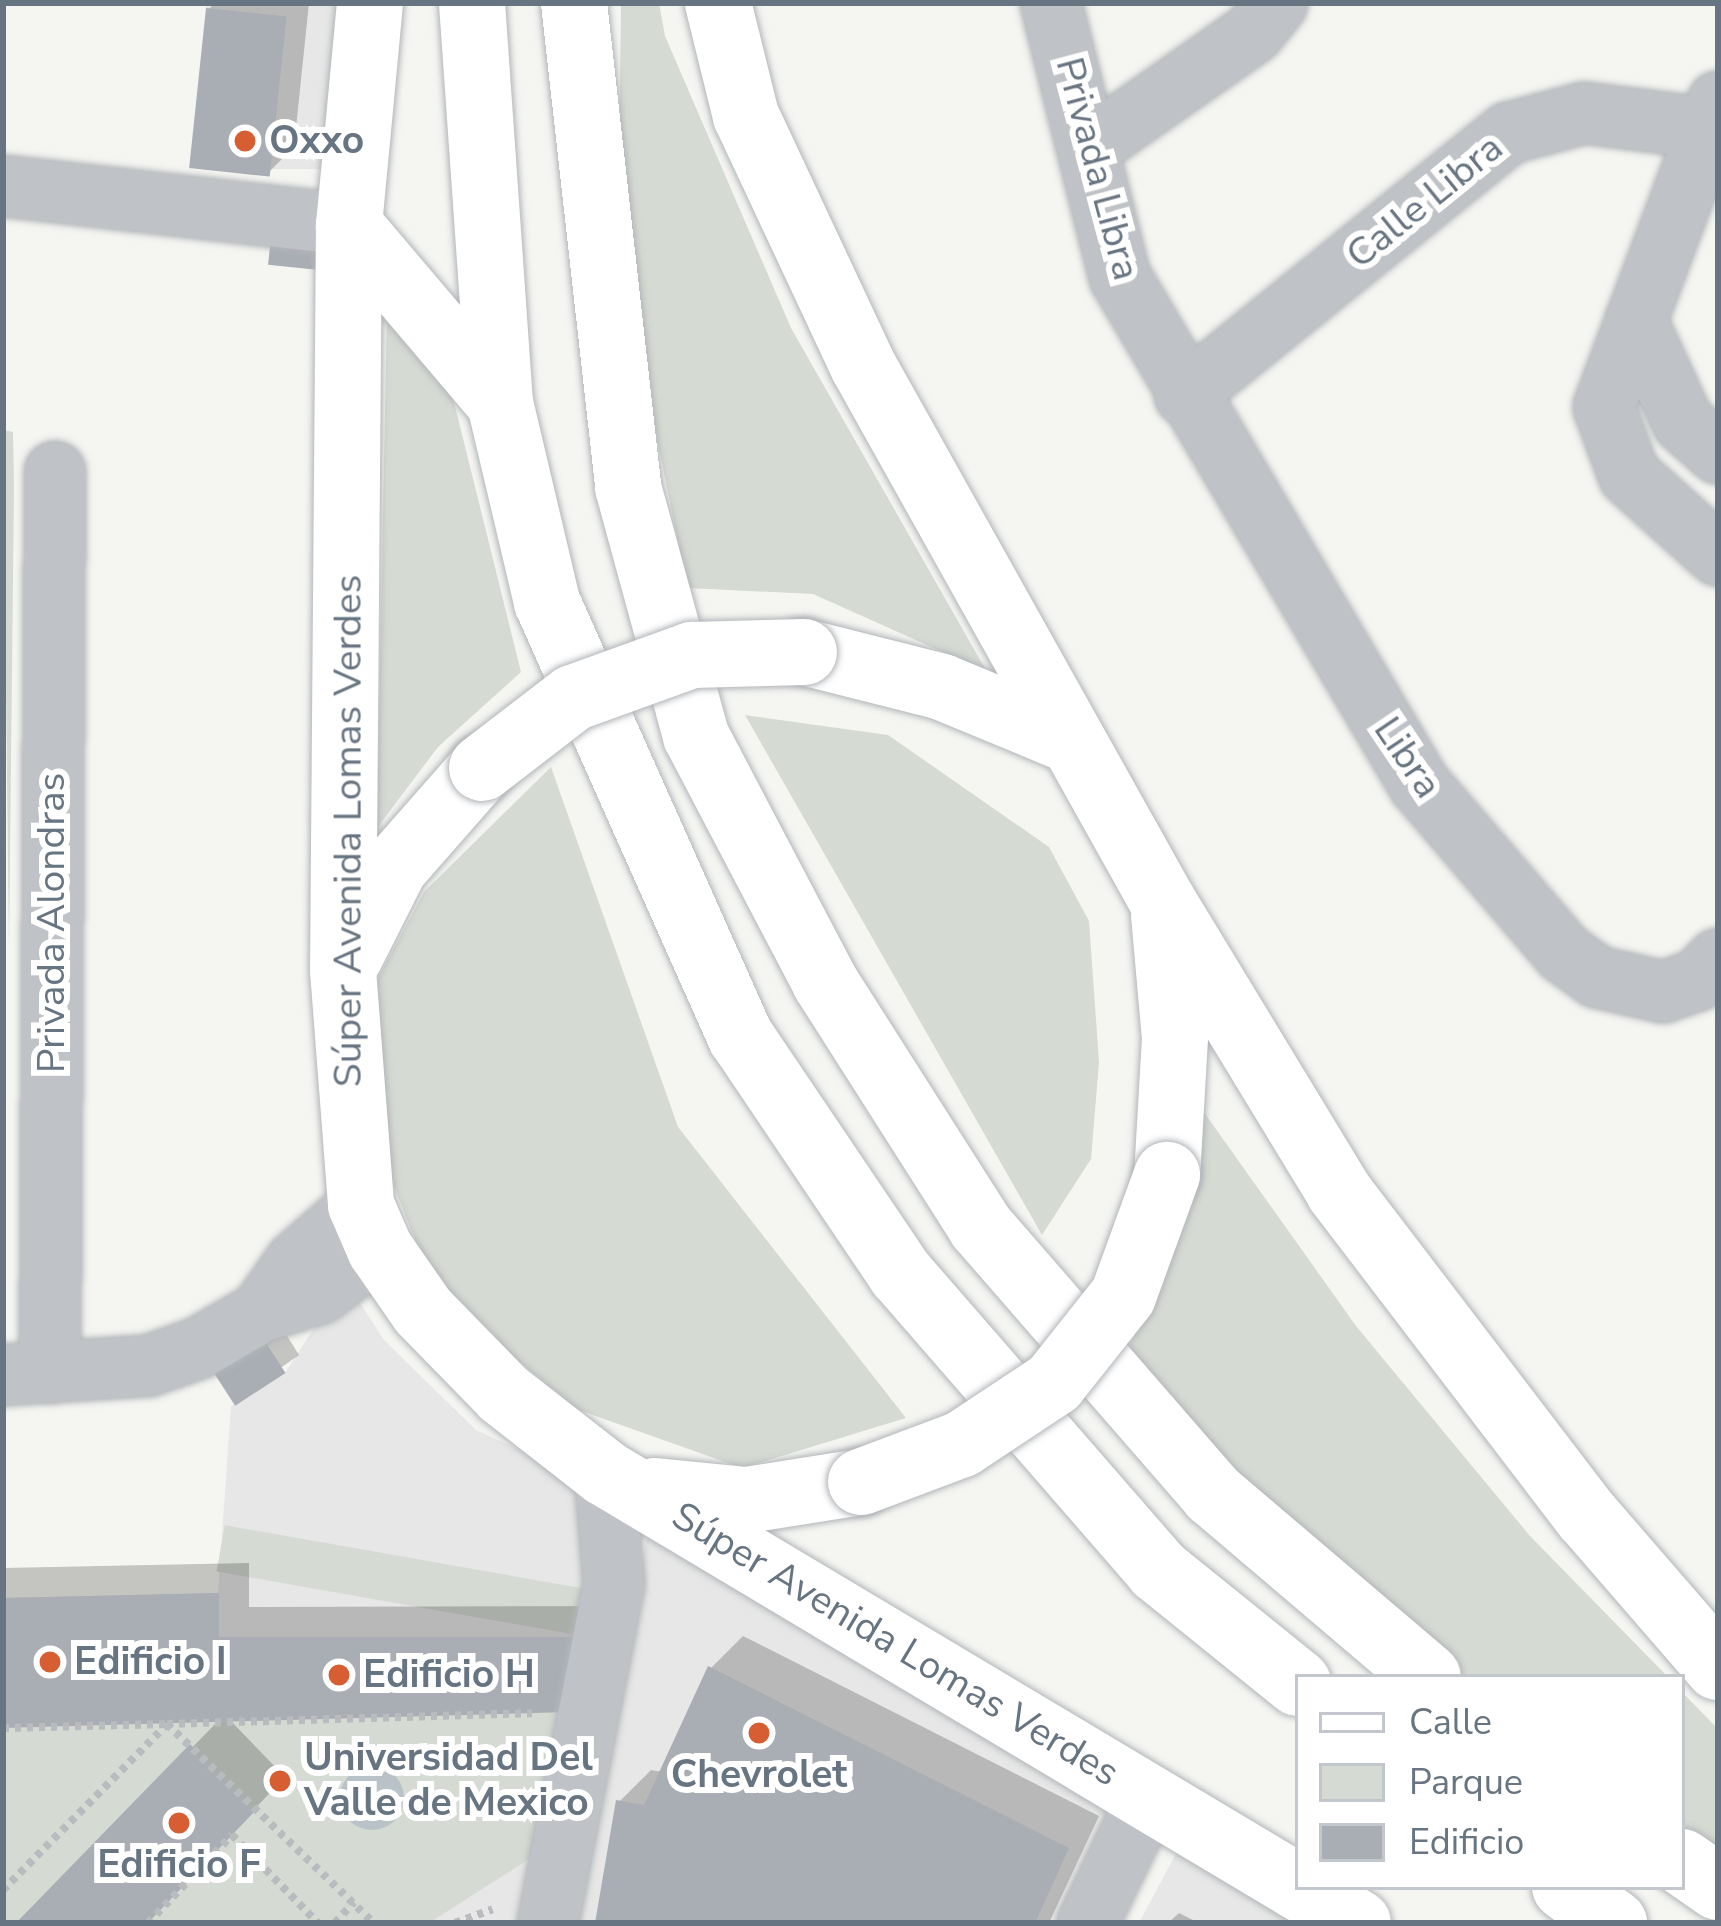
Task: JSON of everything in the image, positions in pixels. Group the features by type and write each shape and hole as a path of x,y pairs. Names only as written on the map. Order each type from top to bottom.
{"main road":[{"path":"472,3 500,403 547,602 741,1037 902,1274 946,1327 1158,1570 1295,1681"},
{"path":"574,3 628,487 696,736 826,982 981,1227 1213,1494 1423,1674"},
{"path":"718,3 746,116 862,364 1163,902 1340,1192 1587,1516 1718,1667"},
{"name":"Súper Avenida Lomas Verdes","path":"366,12 349,225 343,970 370,1227 423,1311 504,1394 619,1481 1295,1885"},
{"path":"349,225 500,403"},
{"path":"343,970 395,867 482,768 572,698 692,655 804,652 942,687 1070,740"},
{"path":"619,1481 747,1500 861,1481 962,1444 1054,1383 1123,1296 1167,1175 1175,1038 1163,902"},
{"path":"1685,1864 1718,1887"},
{"name":"Súper Avenida Lomas Verdes","path":"1303,1890 1358,1923"},
{"path":"1568,1890 1614,1923"}],"street":[{"name":"Privada Libra","path":"1052,3 1093,145 1120,277 1185,395"},
{"path":"1093,145 1253,33 1277,3"},
{"name":"Calle Libra","path":"1185,395 1509,133 1584,113 1712,115"},
{"path":"1712,115 1604,407 1629,475 1718,555"},
{"path":"3,186 349,225"},
{"path":"1636,320 1683,422 1718,453"},
{"name":"Libra","path":"1185,395 1419,784 1564,953 1597,977 1663,992 1698,980 1718,959"},
{"name":"Privada Alondras","path":"26,1374 50,1275 55,472"},
{"path":"26,1374 148,1366 261,1312 296,1262 370,1227"},
{"path":"3,1231 50,1275"},
{"path":"547,1922 614,1586 619,1481"},
{"path":"1088,1923 1150,1797"}],"path":[{"path":"3,1728 534,1712"},
{"path":"3,1890 167,1724"},
{"path":"167,1724 374,1923"},
{"path":"148,1923 232,1835 318,1923"},
{"path":"335,1923 354,1903"}],"shaded area":[{"path":"206,3 338,3 338,169 206,169"},
{"name":"Universidad Del Valle de Mexico","path":"345,1280 384,1340 476,1430 590,1482 599,1591 533,1923 3,1923 3,1598 218,1593 231,1406 285,1373"},
{"path":"650,1521 1124,1799 1063,1923 572,1923"},
{"path":"372,1766 395,1775 404,1798 395,1821 372,1830 349,1821 340,1798 349,1775"},
{"path":"1181,1844 1314,1923 1139,1923"}],"green space":[{"path":"621,3 659,3 665,36 791,328 987,672 813,594 687,588 652,413 619,175"},
{"path":"387,310 451,390 521,672 438,747 377,828"},
{"path":"3,430 13,432 14,488 9,949"},
{"path":"745,715 888,735 1049,847 1089,921 1099,1062 1091,1159 1042,1235"},
{"path":"551,767 678,1127 906,1418 742,1468 576,1409 436,1292 381,1154 371,991 424,892"},
{"path":"1196,1101 1356,1326 1530,1536 1665,1674 1456,1674 1122,1368 1175,1224"},
{"path":"225,1525 598,1591 590,1637 217,1571"},
{"path":"1685,1695 1718,1729 1718,1852 1685,1829"},
{"path":"571,1712 543,1850 429,1923 148,1923 255,1811 190,1744 17,1923 3,1923 3,1728"}],"building":[{"path":"206,8 287,16 270,177 189,168"},
{"path":"273,218 334,224 329,271 268,265"},
{"path":"255,1326 285,1373 235,1406 205,1359"},
{"name":"Edificio H","path":"219,1593 219,1637 590,1637 571,1712 3,1728 3,1598"},
{"name":"Chevrolet","path":"708,1666 1069,1848 1035,1923 595,1923 616,1800 644,1805"},
{"name":"Edificio F","path":"190,1744 256,1810 148,1923 16,1923"}],"place":[{"name":"Oxxo","path":"245,141"},
{"name":"Edificio I","path":"50,1662"},
{"name":"Edificio H","path":"339,1675"},
{"name":"Chevrolet","path":"759,1733"},
{"name":"Universidad Del Valle de Mexico","path":"280,1781"},
{"name":"Edificio F","path":"179,1823"}]}
